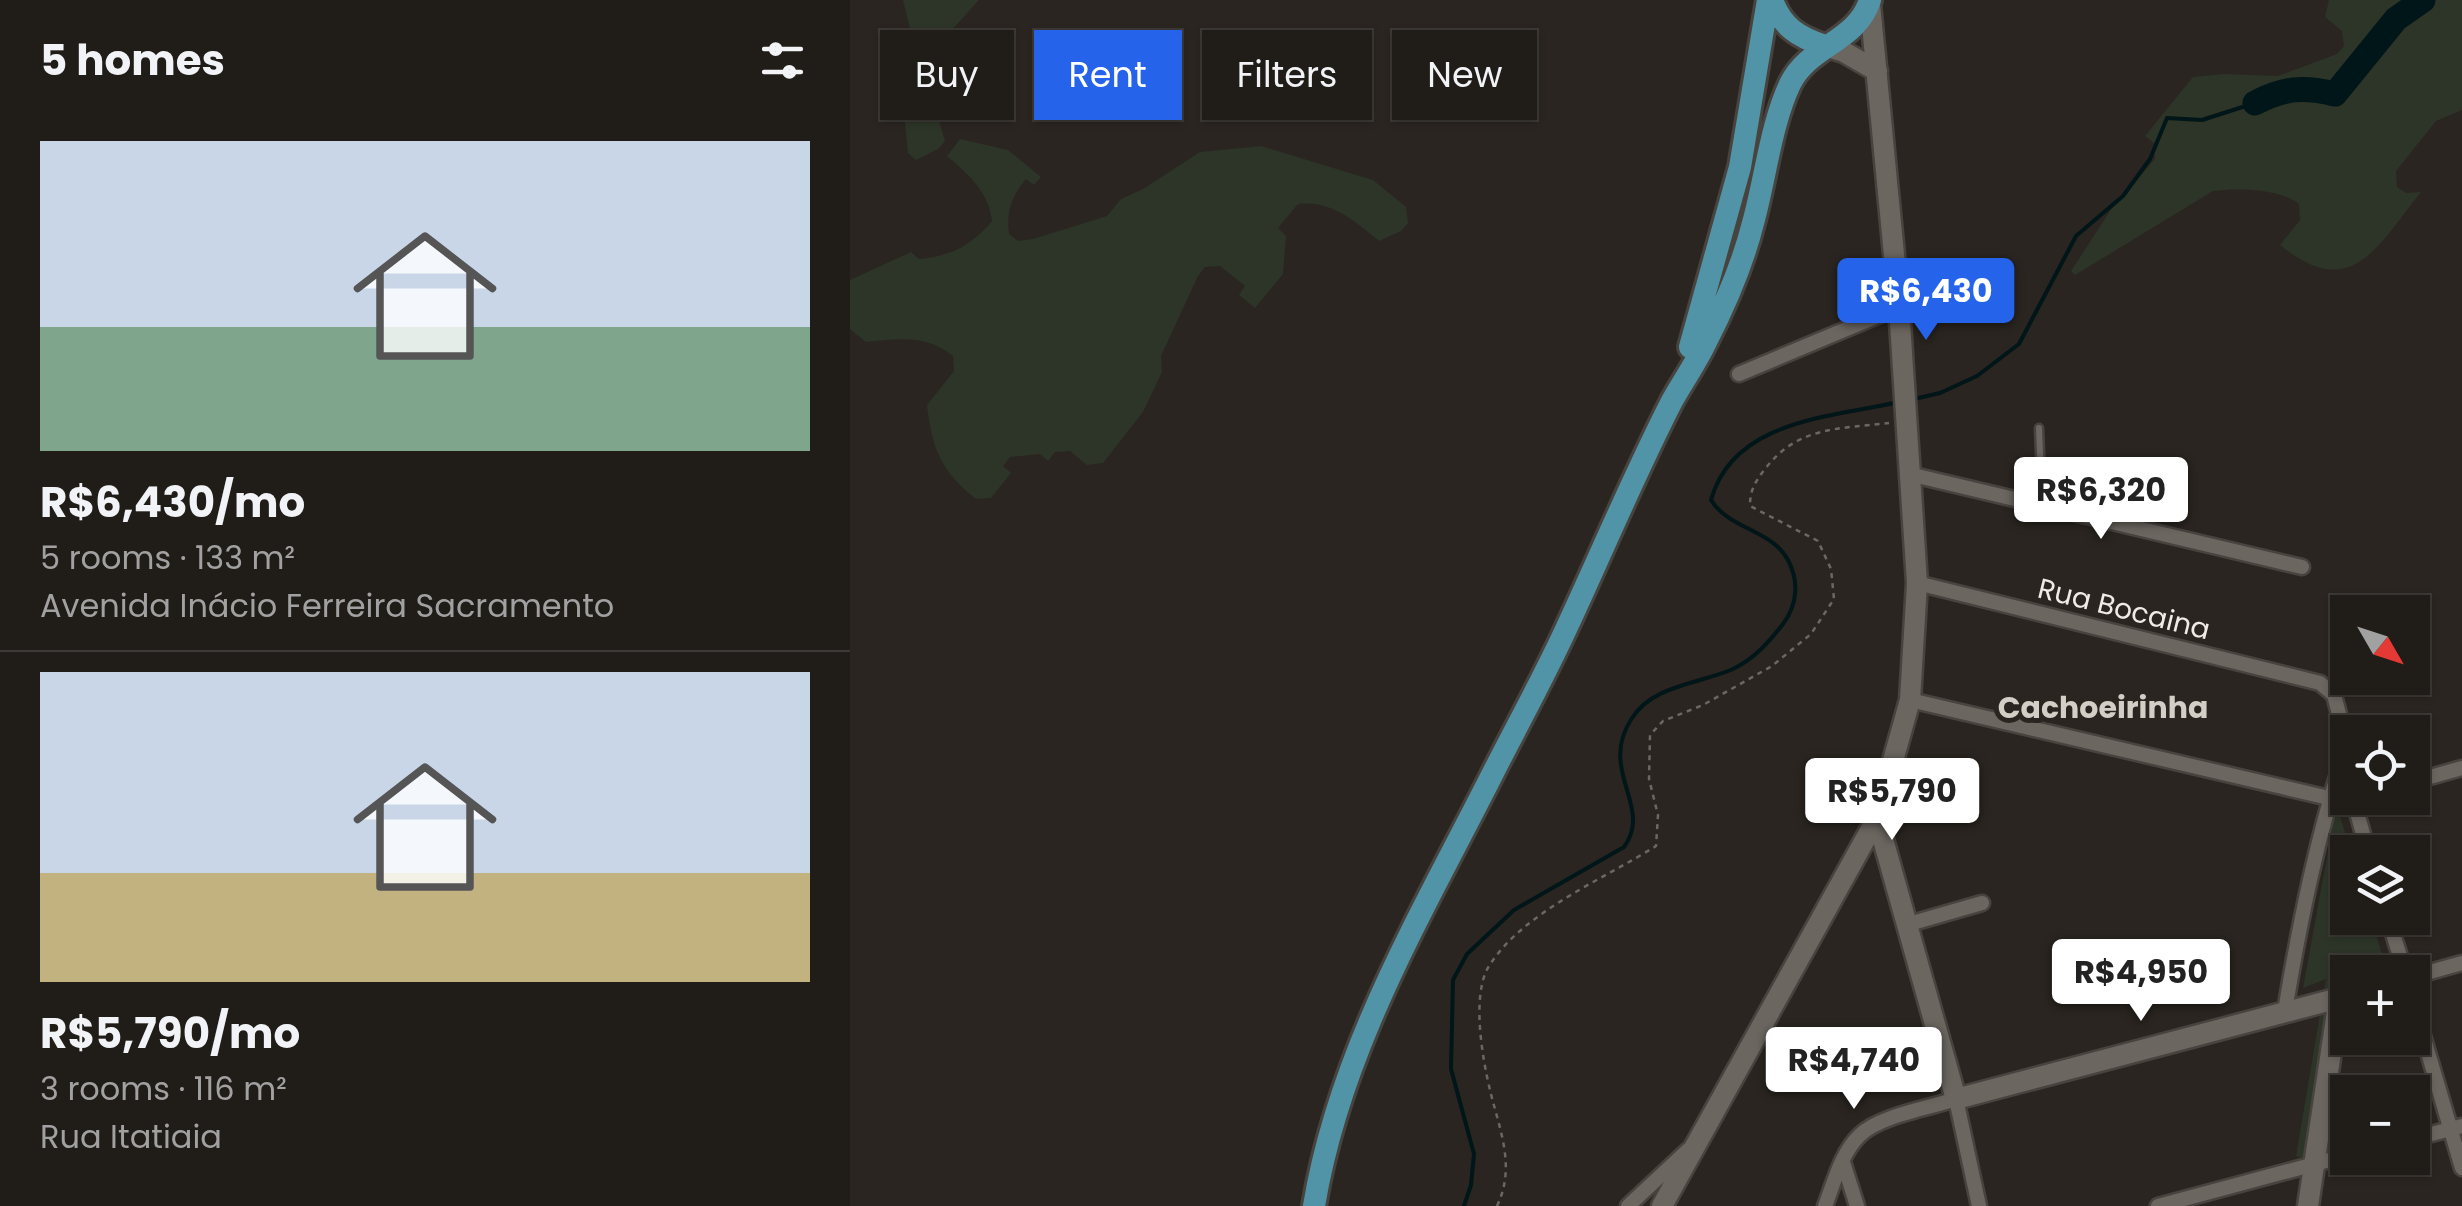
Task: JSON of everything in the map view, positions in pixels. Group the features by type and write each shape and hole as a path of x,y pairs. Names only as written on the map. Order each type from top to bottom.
{"main road":[{"path":"1770,0 1787,27 1802,38 1844,52 1878,71"},
{"path":"1672,402 1722,243 1770,0"},
{"path":"1314,1206 1335,1114 1361,1039 1565,632 1672,402 1706,343 1752,228 1788,88 1800,66 1858,25 1870,2"},
{"path":"1662,1206 1877,818 1910,700 1917,583 1899,307 1870,2"},
{"path":"1877,818 1956,1099 2330,999"},
{"path":"2308,1206 2333,1055"}],"street":[{"path":"1739,374 1899,307"},
{"path":"1910,474 2302,567"},
{"name":"Rua Bocaina","path":"1917,583 2320,683 2334,694 2339,715"},
{"path":"1910,700 2329,798"},
{"path":"2430,777 2462,768"},
{"path":"2285,1011 2303,902 2330,795"},
{"path":"1909,924 1982,903"},
{"path":"2430,972 2462,963"},
{"path":"2430,1050 2457,1127 2462,1168"},
{"path":"1825,1206 1842,1162 1858,1136 1872,1126 1956,1099 1980,1206"},
{"path":"2430,1134 2457,1127"},
{"path":"1628,1206 1700,1140"},
{"path":"2158,1206 2330,1160"},
{"path":"1842,1162 1857,1206"}],"lane":[{"path":"2039,428 2042,506"}],"path":[{"path":"1497,1206 1503,1193 1507,1154 1483,1067 1481,990 1487,968 1523,926 1656,846 1658,815 1649,779 1650,734 1663,721 1704,705 1772,666 1811,634 1834,599 1830,568 1818,541 1750,506 1750,494 1761,474 1780,450 1814,432 1906,422"}],"green space":[{"path":"903,0 979,0 952,30 910,29"},
{"path":"2329,0 2462,0 2462,110 2436,121 2396,171 2397,187 2406,193 2421,192 2376,248 2345,268 2326,269 2305,262 2280,245 2300,220 2299,204 2269,192 2223,190 2213,191 2075,275 2071,271 2110,211 2155,159 2154,143 2145,136 2193,77 2278,76 2337,54 2344,46 2342,31 2325,17"},
{"path":"939,120 945,141 916,160 908,153 905,122"},
{"path":"960,139 1008,150 1041,177 1034,185 1026,179 1011,204 1009,234 1018,241 1107,216 1121,199 1200,152 1261,146 1373,180 1406,207 1408,223 1401,231 1379,241 1332,209 1298,204 1278,228 1286,236 1283,274 1255,308 1239,295 1245,286 1220,266 1205,267 1198,276 1161,356 1162,372 1143,412 1103,463 1087,465 1070,451 1055,452 1048,461 1040,454 1010,457 1003,466 1011,473 991,498 976,499 946,469 935,447 929,421 927,405 954,371 953,356 922,341 866,342 850,329 850,280 911,252 919,259 951,252 976,237 992,221 982,192 947,156"},
{"path":"2340,815 2346,835 2331,835 2334,819"},
{"path":"2330,841 2330,935 2376,935 2382,955 2330,955 2332,1055 2306,1159 2296,1156 2326,979 2303,988"}],"waterway":[{"path":"2255,103 2294,90 2335,94 2396,19 2423,0"},
{"path":"1914,399 1940,393 1977,376 2019,344 2076,236 2123,196 2150,159 2167,118 2202,120 2255,103"},
{"path":"1464,1206 1474,1154 1451,1069 1453,980 1467,954 1514,910 1624,847 1632,832 1633,817 1620,755 1623,737 1641,707 1664,692 1741,665 1767,644 1792,609 1794,576 1781,550 1728,517 1711,500 1723,473 1740,453 1788,427 1899,402"}],"district":[{"name":"Cachoeirinha","path":"2103,707"}]}
